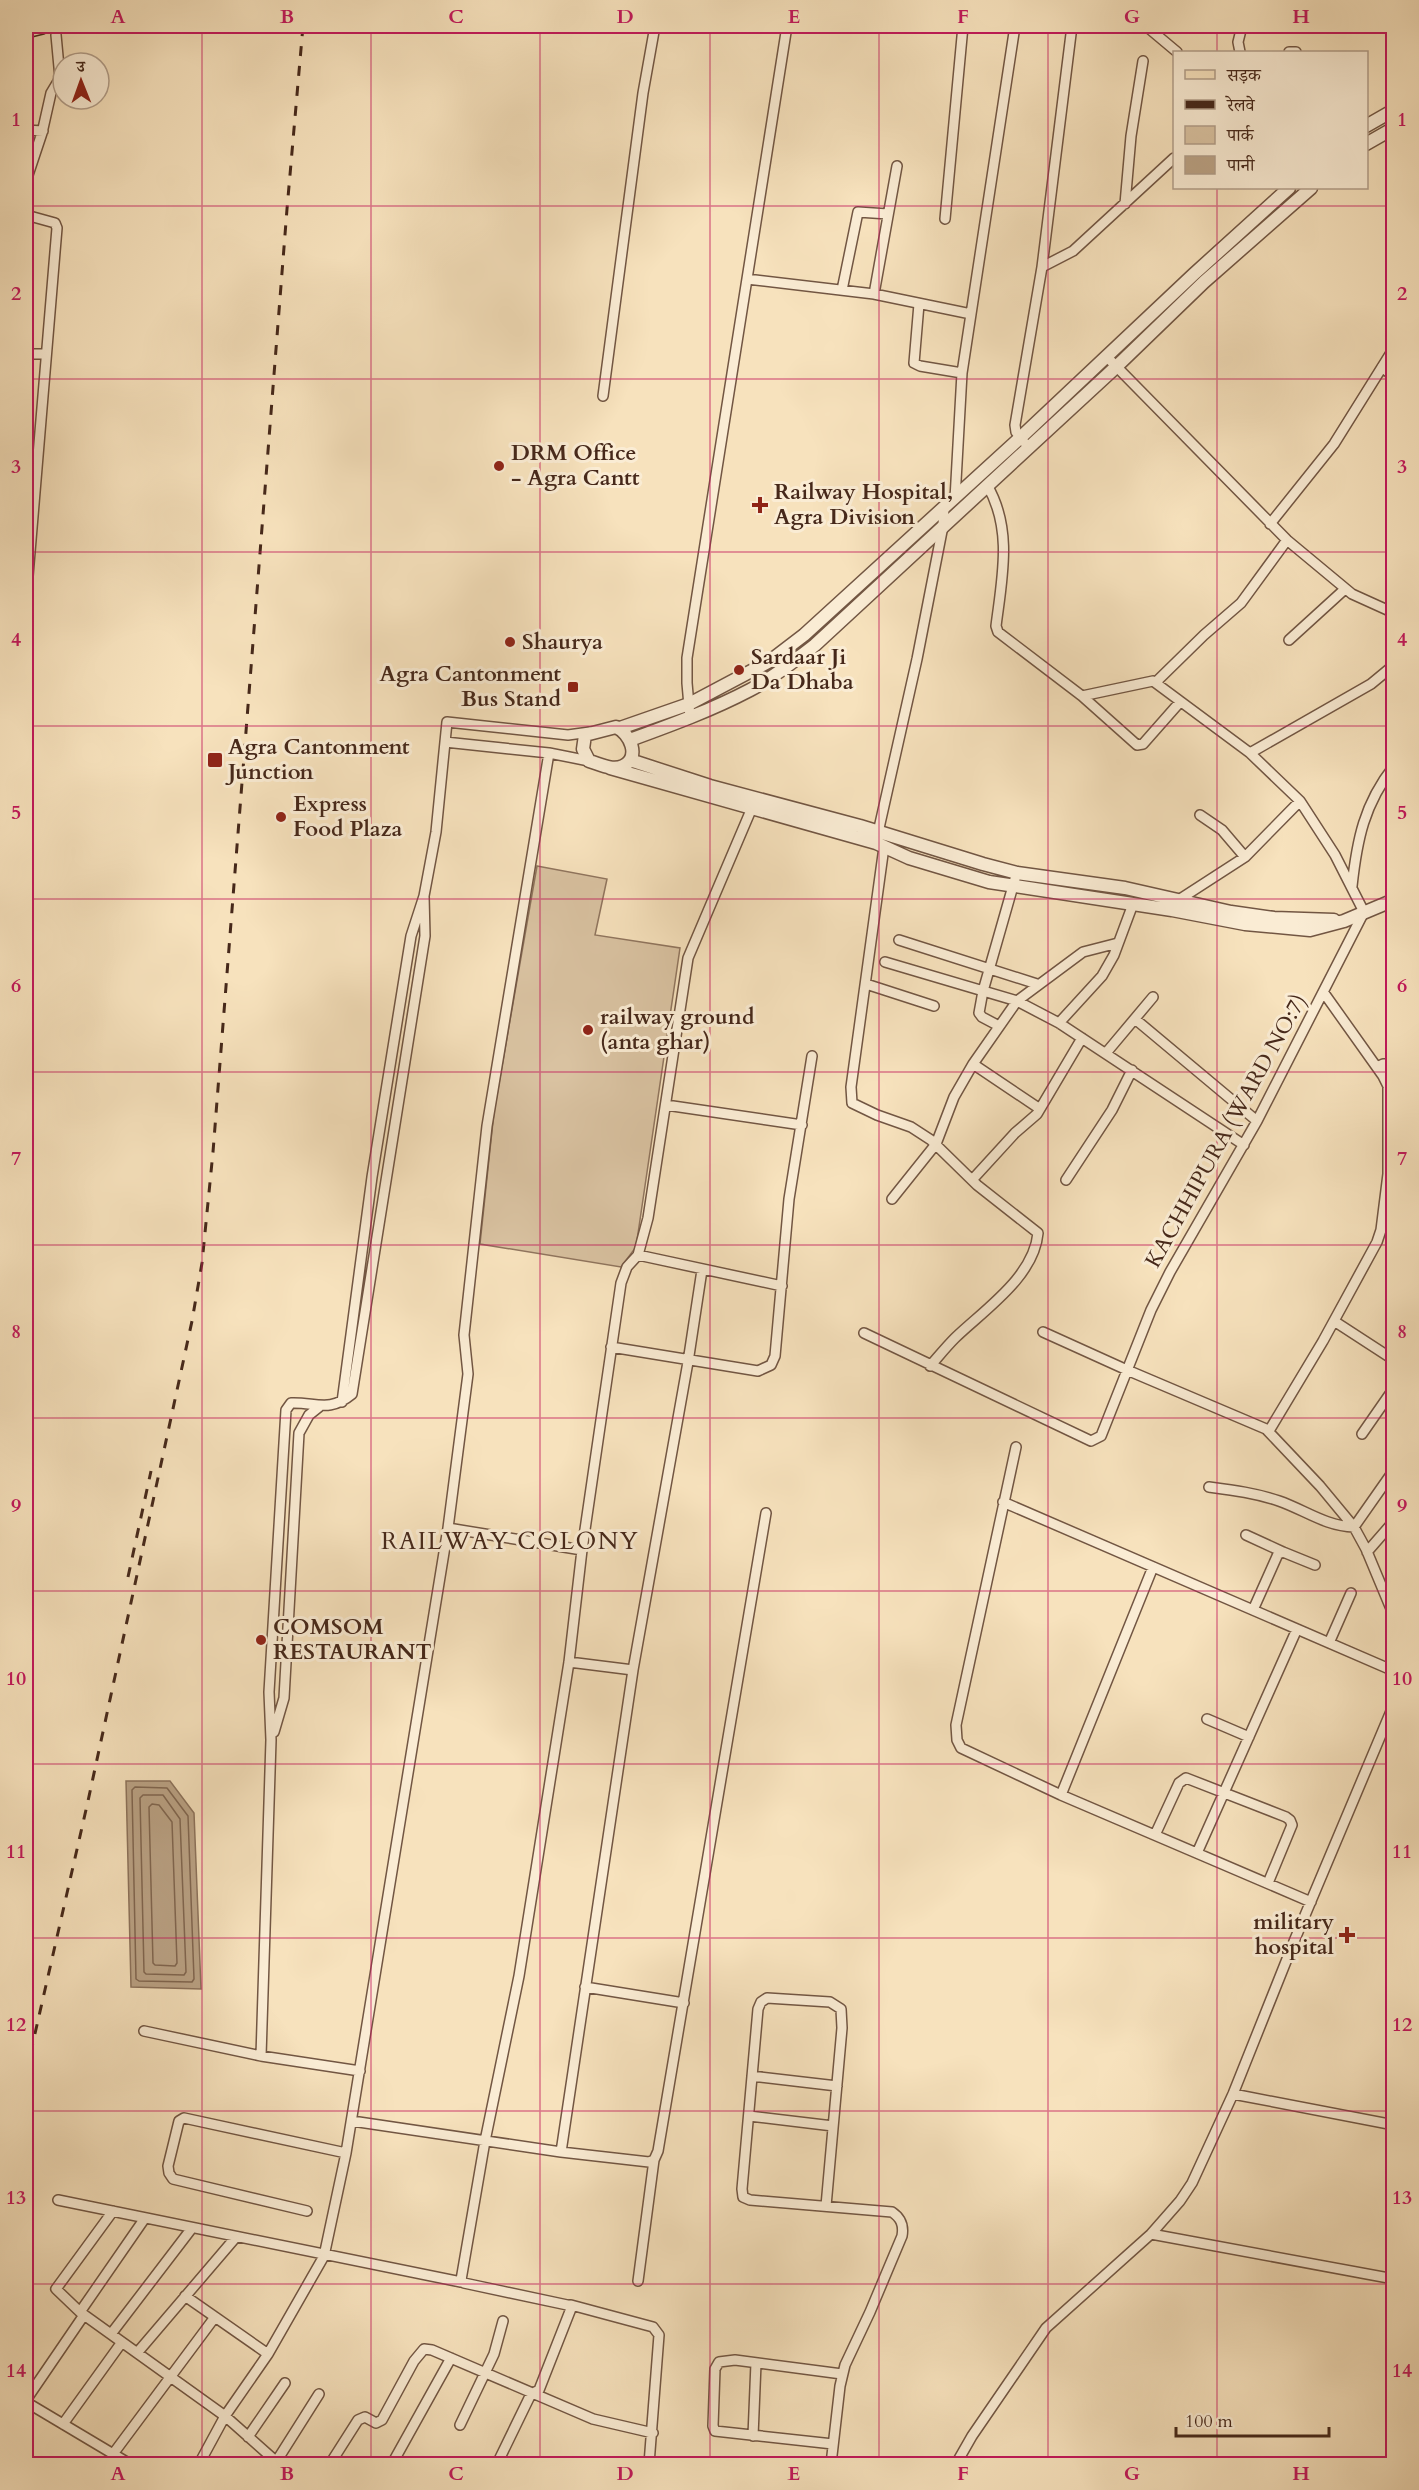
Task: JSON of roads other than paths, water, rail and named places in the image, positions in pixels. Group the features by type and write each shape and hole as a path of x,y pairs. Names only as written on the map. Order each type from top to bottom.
{"main road":[{"path":"26,30 42,26"}],"street":[{"path":"603,396 643,93 655,26"},
{"path":"690,717 687,658 787,26"},
{"path":"945,219 963,26"},
{"path":"958,513 954,498 962,373 1015,26"},
{"path":"1029,447 1020,438 1014,425 1042,267 1072,26"},
{"path":"1146,26 1176,51"},
{"path":"1240,51 1238,42 1242,26"},
{"path":"26,182 43,131 51,93 60,78 56,35"},
{"path":"1125,204 1131,136 1143,61"},
{"path":"1368,125 1394,110"},
{"path":"1368,143 1394,128"},
{"path":"26,130 43,131"},
{"path":"1042,267 1073,251 1173,159"},
{"path":"874,294 897,166"},
{"path":"342,1402 372,1177 407,959 411,936 424,896 436,832 448,721 568,735 620,728 689,704 770,661 796,642 1020,438 1288,189"},
{"path":"630,740 751,690 815,645 1116,367 1204,282 1310,189"},
{"path":"842,290 858,212 888,214"},
{"path":"26,215 55,223 57,228 26,600"},
{"path":"747,279 874,294 972,314"},
{"path":"919,303 914,363 962,373"},
{"path":"1270,524 1334,444 1394,348"},
{"path":"26,354 46,354"},
{"path":"1106,356 1287,540 1356,597 1394,613"},
{"path":"1382,367 1394,377"},
{"path":"987,485 995,498 1004,531 996,626 998,632 1082,696 1137,745 1143,744 1180,702"},
{"path":"864,1334 930,1366 954,1340 1000,1300 1025,1267 1038,1237 1035,1229 972,1180 936,1144 910,1127 852,1102 851,1087 866,984 879,840 943,526 944,507"},
{"path":"1156,682 1204,634 1241,603 1287,540"},
{"path":"1289,640 1345,589"},
{"path":"1250,753 1371,684 1394,665"},
{"path":"1082,696 1141,682 1156,682 1250,753 1300,801 1320,829 1364,912"},
{"path":"610,768 622,767 630,760 630,740 620,728"},
{"path":"589,761 584,749 584,738 590,732"},
{"path":"445,742 549,753 754,803"},
{"path":"199,2464 225,2416 268,2354 324,2256 346,2153 448,1528 468,1374 465,1335 487,1126 549,753"},
{"path":"630,760 754,803 879,840 1017,873 1125,888 1175,905"},
{"path":"1352,888 1356,849 1362,823 1377,791 1394,766"},
{"path":"1175,905 1245,857 1300,801"},
{"path":"461,2282 485,2141 519,1976 569,1662 582,1550 621,1283 627,1267 638,1255 648,1218 688,958 754,803"},
{"path":"1200,815 1222,830 1245,857"},
{"path":"879,840 909,858 989,882 1133,904 1175,905 1274,918 1344,921 1394,900"},
{"path":"999,1026 979,1013 983,991 1017,873"},
{"path":"261,2056 272,1740 269,1692 286,1410 291,1403 319,1407 342,1402 352,1394 425,936 424,896"},
{"path":"1059,1023 1102,976 1119,943 1133,904"},
{"name":"KACHHIPURA (WARD NO:7)","path":"930,1366 1091,1441 1101,1436 1151,1310 1170,1272 1257,1121 1364,912"},
{"path":"899,940 1037,984"},
{"path":"892,1199 936,1144 948,1108 973,1064 1017,1000 1083,952 1119,943"},
{"path":"885,962 1017,1000 1059,1023 1244,1144"},
{"path":"866,984 934,1006"},
{"path":"1269,1431 1334,1321 1377,1242 1381,1230 1388,1174 1386,1080 1323,993"},
{"path":"1106,1053 1153,997"},
{"path":"1135,1019 1257,1121"},
{"path":"972,1180 1040,1109 1082,1038"},
{"path":"611,1347 688,1362 758,1371 765,1369 775,1356 789,1199 812,1056"},
{"path":"973,1064 1040,1109"},
{"path":"1378,1069 1383,1064 1394,1064"},
{"path":"1378,1069 1394,1080"},
{"path":"1066,1180 1112,1110 1132,1070"},
{"path":"666,1105 802,1125"},
{"path":"638,1255 782,1286"},
{"path":"561,2152 633,1670 688,1362 702,1270"},
{"path":"1334,1321 1394,1360"},
{"path":"1043,1332 1269,1431 1354,1527 1394,1616"},
{"path":"1362,1434 1394,1388"},
{"path":"272,1740 284,1698 299,1433 309,1415 319,1407"},
{"path":"1016,1447 956,1733 961,1748 1061,1795 1311,1902"},
{"path":"1354,1527 1394,1470"},
{"path":"1209,1487 1268,1497 1332,1525 1354,1527"},
{"path":"1003,1502 1394,1671"},
{"path":"638,2281 654,2160 658,2151 684,2003 766,1513"},
{"path":"1367,1552 1394,1521"},
{"path":"448,1528 582,1550"},
{"path":"278,1533 293,1533"},
{"path":"1246,1535 1315,1565"},
{"path":"1253,1610 1273,1561 1278,1554 1283,1552"},
{"path":"1061,1795 1153,1567"},
{"path":"1329,1643 1351,1593"},
{"path":"1197,1853 1297,1629"},
{"path":"569,1662 633,1670"},
{"path":"956,2464 972,2436 1046,2328 1151,2234 1180,2201 1192,2183 1233,2094 1394,1704"},
{"path":"1207,1719 1249,1737"},
{"path":"1155,1835 1182,1779 1192,1779 1290,1820 1290,1830 1268,1883"},
{"path":"585,1987 684,2003"},
{"path":"826,2206 842,2028 841,2013 837,2005 831,2002 763,2000 758,2009 743,2197 750,2200 892,2212 903,2224 902,2236 870,2312 844,2364 831,2464"},
{"path":"144,2031 261,2056 360,2071"},
{"path":"752,2076 837,2086"},
{"path":"1233,2094 1394,2125"},
{"path":"749,2116 833,2126"},
{"path":"307,2211 173,2179 168,2166 179,2121 184,2118 346,2153"},
{"path":"352,2121 561,2152 649,2162 654,2160"},
{"path":"58,2200 324,2256 461,2282 571,2306 657,2330 659,2340 649,2464"},
{"path":"113,2211 56,2287 82,2313 225,2416 278,2463 319,2394"},
{"path":"130,2464 26,2401 145,2218"},
{"path":"111,2334 192,2228"},
{"path":"1151,2234 1394,2278"},
{"path":"137,2353 236,2237"},
{"path":"185,2296 268,2354"},
{"path":"497,2464 532,2393 539,2390 571,2306"},
{"path":"112,2454 215,2317"},
{"path":"460,2425 494,2354 503,2322"},
{"path":"63,2424 122,2342"},
{"path":"330,2464 358,2420 365,2417 376,2423 382,2420 421,2351 432,2350 593,2419 653,2433"},
{"path":"392,2464 410,2437 451,2358"},
{"path":"833,2444 715,2431 713,2416 715,2369 719,2362 735,2360 842,2374"},
{"path":"753,2436 756,2363"},
{"path":"248,2437 285,2383"}],"water":[{"path":"126,1781 170,1781 194,1813 201,1989 131,1987"}],"railway":[{"path":"26,2073 88,1801 192,1321 202,1263 213,1152 303,26"},
{"path":"128,1577 151,1471"}],"place":[{"name":"DRM Office - Agra Cantt","path":"499,466"},
{"name":"Railway Hospital, Agra Division","path":"760,505"},
{"name":"Shaurya","path":"510,642"},
{"name":"Sardaar Ji Da Dhaba","path":"739,670"},
{"name":"Agra Cantonment Bus Stand","path":"573,687"},
{"name":"Agra Cantonment Junction","path":"215,760"},
{"name":"Express Food Plaza","path":"281,817"},
{"name":"railway ground (anta ghar)","path":"588,1030"},
{"name":"COMSOM RESTAURANT","path":"261,1640"},
{"name":"military hospital","path":"1347,1935"}],"district":[{"name":"RAILWAY COLONY","path":"510,1541"}]}
